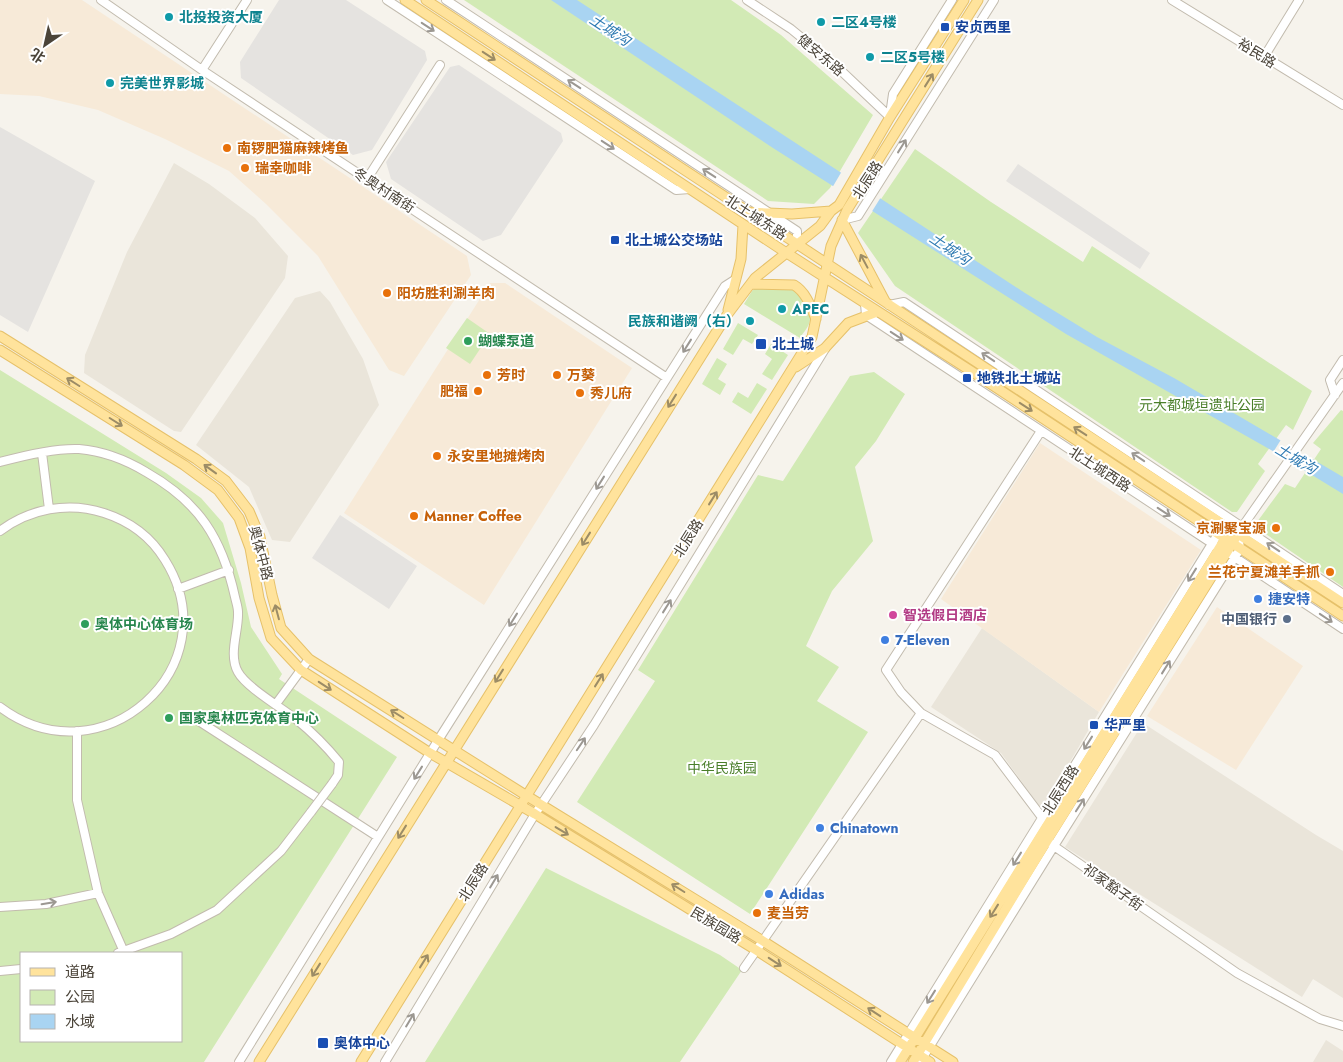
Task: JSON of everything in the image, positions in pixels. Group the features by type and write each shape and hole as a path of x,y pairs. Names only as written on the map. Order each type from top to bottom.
{"main road":[{"name":"北土城东路","path":"405,0 824,278"},
{"name":"北土城东路","path":"426,0 798,245"},
{"name":"北辰路","path":"259,1062 728,313 756,278 820,226 838,205 890,117 964,0"},
{"name":"北辰路","path":"361,1062 794,368 812,337 831,246 847,210 867,181 978,0"},
{"path":"748,212 792,214 831,211"},
{"path":"842,220 888,304"},
{"path":"728,313 742,258 743,225"},
{"name":"北土城西路","path":"798,245 1240,530 1343,604"},
{"name":"北土城西路","path":"824,278 971,371 1240,549"},
{"path":"751,284 794,285 800,289 806,298 816,319"},
{"path":"794,368 825,348 848,323 877,312"},
{"name":"奥体中路","path":"0,336 196,459 226,481 249,510 260,537 281,628 309,659 527,796"},
{"name":"奥体中路","path":"0,350 184,465 218,490 239,518 250,548 259,598 271,638 300,670 430,753 520,807"},
{"path":"1225,539 1240,530"},
{"name":"北辰西路","path":"921,1060 927,1046 1050,843 1182,633 1223,550 1225,539"},
{"path":"1240,549 1343,616"},
{"name":"北辰西路","path":"900,1062 912,1036 1045,822 1223,550"},
{"name":"民族园路","path":"527,796 763,940 953,1062"},
{"name":"民族园路","path":"520,807 535,814 756,950 906,1046 921,1060"}],"street":[{"name":"冬奥村南街","path":"101,0 202,70 667,378"},
{"path":"202,70 246,0"},
{"name":"北土城东路","path":"388,0 676,190 690,189"},
{"name":"北土城东路","path":"446,0 797,231 798,245"},
{"name":"健安东路","path":"747,0 791,29 835,65 890,117"},
{"name":"北辰路","path":"890,117 893,94 952,0"},
{"name":"北辰路","path":"842,220 858,216 994,0"},
{"name":"裕民路","path":"1172,0 1343,105"},
{"path":"1264,57 1299,0"},
{"path":"367,179 440,65"},
{"path":"583,129 595,111"},
{"path":"239,1062 438,740 725,286 736,279"},
{"path":"865,304 866,315"},
{"name":"北土城西路","path":"866,315 1343,629"},
{"name":"北辰路","path":"385,1062 541,804 594,725 825,348"},
{"path":"1335,395 1330,380 1343,360"},
{"path":"1225,539 1240,530 1343,383"},
{"path":"1041,431 886,670 901,692 921,713 995,755 1045,822 1050,843"},
{"path":"0,462 42,453 77,449 106,453 138,467 167,484 195,508 215,538 229,570 238,611 235,661 238,673 320,739 340,762 338,775 281,851 218,910 171,934 124,952"},
{"path":"42,453 49,509"},
{"path":"0,532 22,518 49,509 62,507 87,508 106,513 124,521 144,535 162,554 178,589 182,615 180,642 166,679 149,700 128,716 103,727 77,731 58,731 40,727 14,716 0,707"},
{"path":"1240,530 1240,549"},
{"name":"北土城西路","path":"1240,530 1343,594"},
{"name":"北辰西路","path":"1225,539 1223,550 1240,549"},
{"path":"178,589 229,570"},
{"path":"276,704 309,659"},
{"path":"744,968 921,713"},
{"path":"194,718 378,838"},
{"path":"77,731 77,800 98,893 121,952"},
{"name":"祁家豁子街","path":"1050,843 1237,973 1320,1019 1343,1026"},
{"path":"0,907 46,904 98,893"},
{"path":"0,970 20,969"},
{"name":"北辰西路","path":"891,1062 906,1046"}],"shaded area":[{"path":"0,0 82,0 467,256 471,275 404,376 389,370 318,256 266,204 229,171 165,139 98,110 39,96 0,94"},
{"path":"279,0 346,0 425,51 427,60 372,150 353,155 241,78 240,62"},
{"path":"459,65 561,133 563,141 501,235 483,241 391,179 386,162 450,67"},
{"path":"0,127 95,181 28,332 0,315"},
{"path":"174,163 209,184 255,218 288,256 285,278 181,432 174,431 84,373 85,355 127,252"},
{"path":"1018,164 1150,253 1140,269 1006,181"},
{"path":"490,283 505,283 632,368 484,605 344,513"},
{"path":"320,291 330,302 363,359 379,405 290,542 272,540 249,487 196,445 295,298"},
{"path":"1040,443 1201,550 1099,712 941,599"},
{"path":"340,515 417,566 389,609 312,558"},
{"path":"1217,607 1303,666 1236,770 1147,716"},
{"path":"982,628 1099,712 1042,810 1001,753 931,707"},
{"path":"1143,723 1343,851 1343,998 1313,979 1302,997 1065,847"},
{"path":"1326,1040 1343,1051 1343,1062 1313,1062"}],"green space":[{"path":"464,0 731,0 781,35 873,115 830,188 814,204 768,201"},
{"name":"元大都城垣遗址公园","path":"915,149 991,202 1083,262 1092,246 1312,391 1293,430 1286,425 1258,464 1265,471 1237,512 1232,512 895,286 858,233"},
{"path":"757,286 793,286 800,294 810,314 810,319 800,338 744,304"},
{"name":"蝴蝶泵道","path":"467,318 490,334 470,364 446,348"},
{"path":"738,323 758,335 752,344 743,339 733,355 723,349"},
{"path":"771,344 788,355 772,380 762,374 772,359 765,354"},
{"path":"717,358 727,364 718,379 726,384 720,395 702,384"},
{"name":"国家奥林匹克体育中心","path":"0,370 166,473 201,498 223,523 241,583 251,627 282,674 279,679 397,757 204,1062 0,1062"},
{"name":"中华民族园","path":"874,372 905,394 876,441 855,467 873,541 832,591 806,646 839,667 817,701 868,732 750,914 577,802 655,681 638,670 758,475 783,481 850,376"},
{"path":"757,383 767,389 751,414 732,402 738,392 748,398"},
{"path":"1341,410 1343,411 1343,587 1254,526 1285,484 1295,488 1321,449 1313,443"},
{"path":"546,868 720,955 742,970 680,1062 425,1062"}],"water":[{"name":"土城沟","path":"551,0 577,0 1025,293 1097,337 1174,378 1343,477 1343,494 1271,450 1066,334 773,148"}],"pier":[{"path":"842,171 881,197 871,213 832,188"},
{"path":"1282,438 1313,456 1303,472 1272,454"}],"place":[{"name":"北投投资大厦","path":"169,17"},
{"name":"二区4号楼","path":"821,22"},
{"name":"安贞西里","path":"945,27"},
{"name":"二区5号楼","path":"870,57"},
{"name":"完美世界影城","path":"110,83"},
{"name":"南锣肥猫麻辣烤鱼","path":"227,148"},
{"name":"瑞幸咖啡","path":"245,168"},
{"name":"北土城公交场站","path":"615,240"},
{"name":"阳坊胜利涮羊肉","path":"387,293"},
{"name":"APEC","path":"782,309"},
{"name":"民族和谐阙（右）","path":"750,321"},
{"name":"蝴蝶泵道","path":"468,341"},
{"name":"北土城","path":"761,344"},
{"name":"芳时","path":"487,375"},
{"name":"万葵","path":"557,375"},
{"name":"地铁北土城站","path":"967,378"},
{"name":"肥福","path":"478,391"},
{"name":"秀儿府","path":"580,393"},
{"name":"永安里地摊烤肉","path":"437,456"},
{"name":"Manner Coffee","path":"414,516"},
{"name":"京涮聚宝源","path":"1276,528"},
{"name":"兰花宁夏滩羊手抓","path":"1330,572"},
{"name":"捷安特","path":"1258,599"},
{"name":"智选假日酒店","path":"893,615"},
{"name":"中国银行","path":"1287,619"},
{"name":"奥体中心体育场","path":"85,624"},
{"name":"7-Eleven","path":"885,640"},
{"name":"国家奥林匹克体育中心","path":"169,718"},
{"name":"华严里","path":"1094,725"},
{"name":"Chinatown","path":"820,828"},
{"name":"Adidas","path":"769,894"},
{"name":"麦当劳","path":"757,913"},
{"name":"奥体中心","path":"323,1043"}]}
